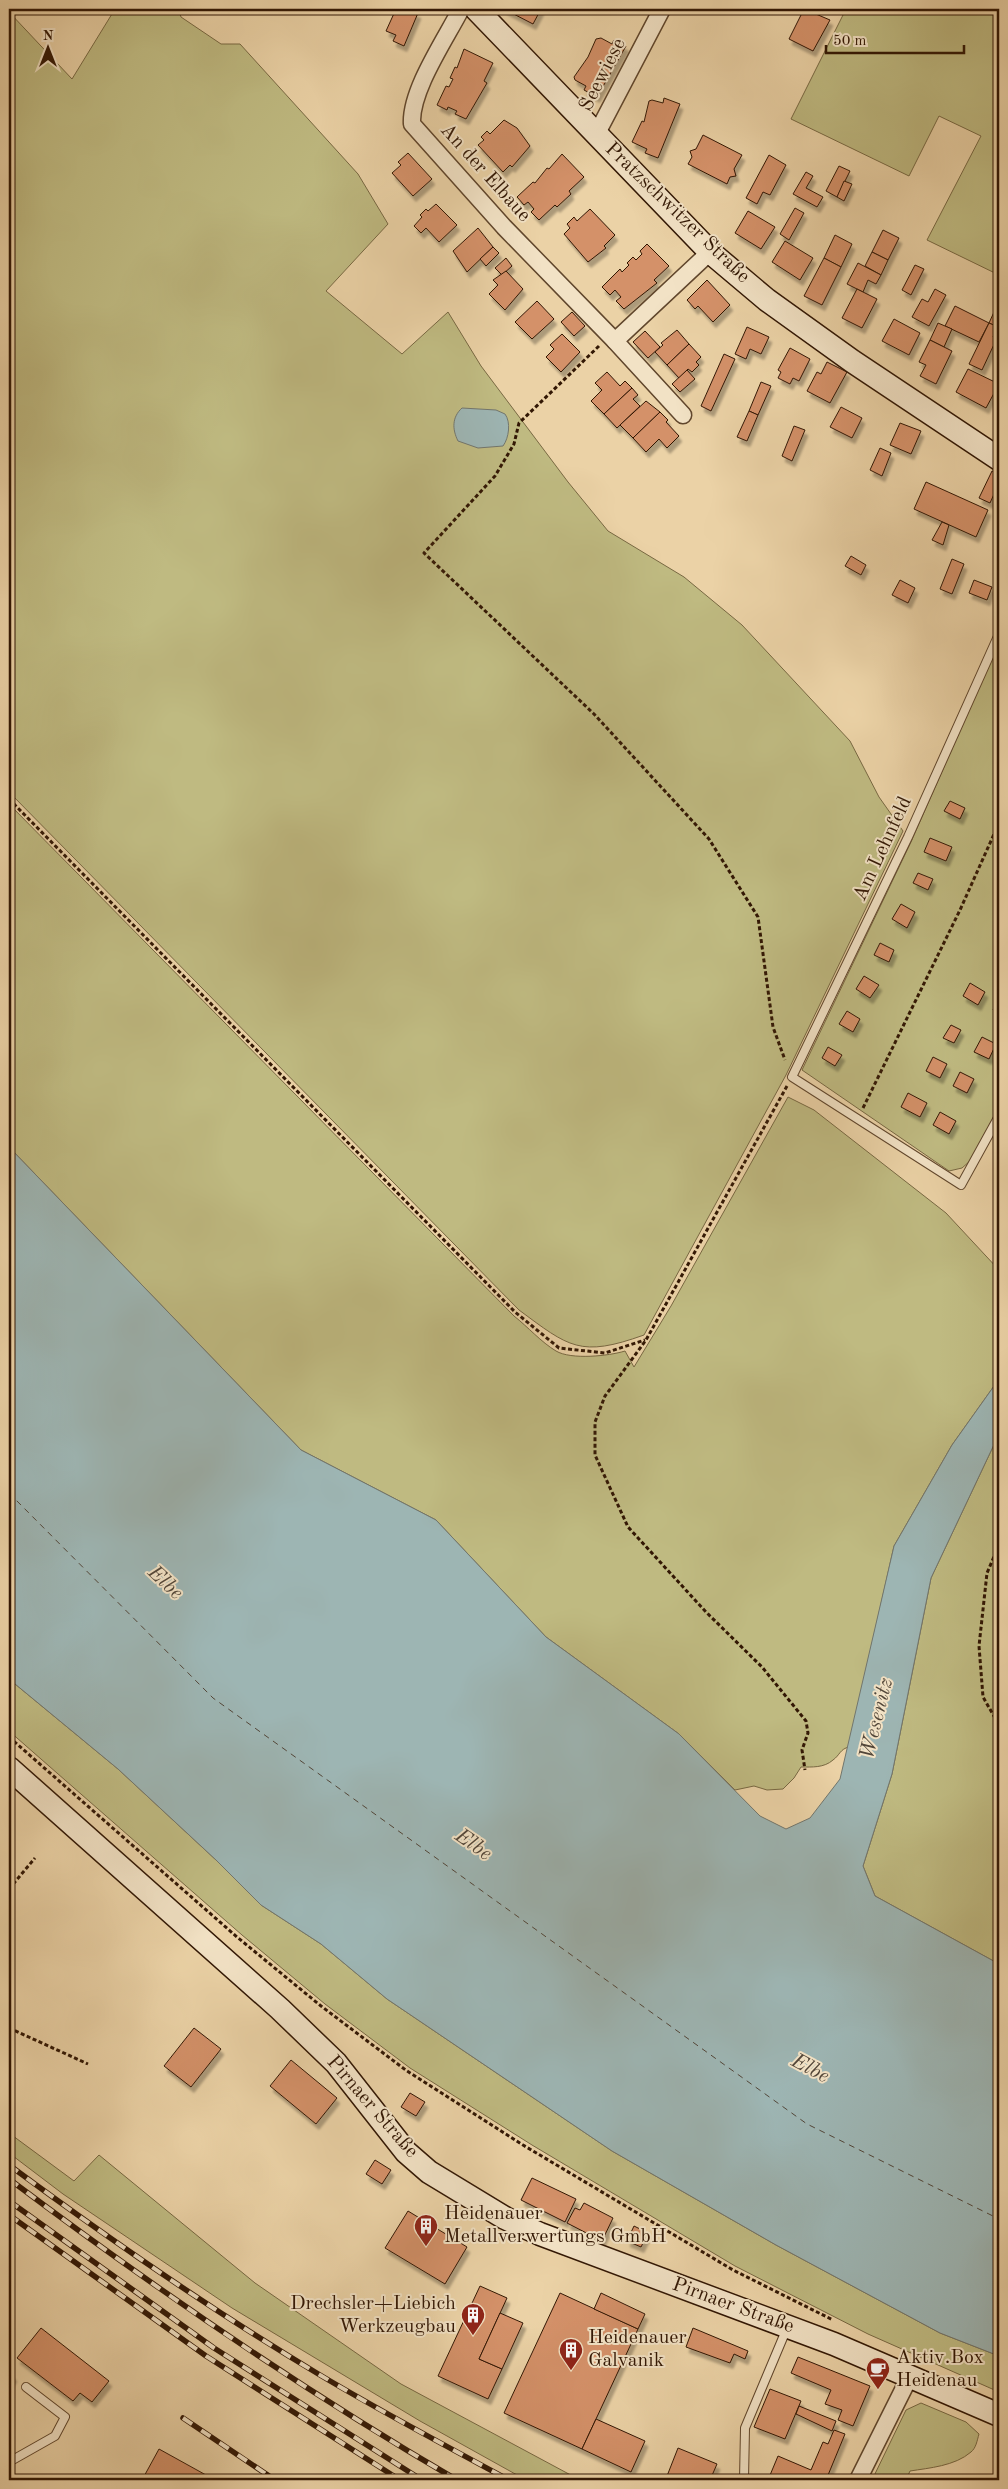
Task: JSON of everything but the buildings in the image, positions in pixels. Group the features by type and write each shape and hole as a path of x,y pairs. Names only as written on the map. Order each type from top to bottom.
{"street":[{"name":"An der Elbaue","path":"461,9 417,94 412,112 412,124 504,227 612,338 683,415"},
{"name":"Pratzschwitzer Straße","path":"476,9 710,252 767,300 852,361 999,459"},
{"name":"Seewiese","path":"596,135 662,9"},
{"path":"612,338 710,252"},
{"name":"Pirnaer Straße","path":"9,1768 280,2010 336,2063 406,2152 429,2172 505,2218 540,2234 788,2327 999,2414"},
{"path":"858,2480 910,2376"}],"lane":[{"name":"Am Lehnfeld","path":"792,1077 908,837 999,634"},
{"path":"792,1077 859,1118 961,1185 999,1116"},
{"path":"744,2480 745,2428 788,2327"},
{"path":"9,2462 55,2436 65,2417 26,2387"}],"path":[{"path":"612,338 520,422 514,444 495,476 424,553 594,714 709,839 758,917 773,1027 792,1077 646,1340 605,1396 594,1422 594,1455 628,1527 706,1612 762,1667 806,1721 808,1733 802,1750 805,1770"},
{"path":"9,799 516,1312 559,1348 605,1353 646,1340"},
{"path":"859,1118 956,919 999,823"},
{"path":"999,1544 987,1573 979,1646 983,1697 999,1725"},
{"path":"9,1737 237,1937 344,2024 407,2071 523,2146 733,2270 834,2321"},
{"path":"9,1889 35,1858"},
{"path":"9,2028 88,2064"}],"shaded area":[{"path":"115,9 178,9 181,17 221,44 240,44 358,174 388,224 326,291 402,354 448,312 481,366 568,482 608,531 684,577 742,625 850,741 879,797 903,831 786,1075 644,1335 604,1346 576,1345 551,1333 519,1310 9,792 9,12 72,79"},
{"path":"846,9 999,9 999,275 927,240 981,136 939,116 909,176 791,119"},
{"path":"993,655 999,657 999,1107 970,1161 962,1168 949,1171 802,1070 911,842"},
{"path":"9,804 514,1316 556,1351 571,1356 600,1356 625,1351 634,1367 671,1306 788,1097 814,1110 946,1213 999,1270 999,1379 952,1445 894,1546 849,1747 844,1749 829,1763 801,1767 794,1778 783,1789 767,1790 754,1786 735,1790 679,1734 546,1637 436,1520 301,1450 9,1147"},
{"path":"999,1434 999,1964 875,1896 863,1866 892,1774 931,1578"},
{"path":"9,1679 118,1769 216,1860 261,1905 321,1944 387,1999 612,2151 776,2245 940,2333 999,2356 999,2392 868,2334 735,2266 532,2145 410,2068 325,2004 242,1935 9,1731"},
{"path":"9,2133 74,2181 99,2155 255,2283 401,2384 580,2480 526,2480 420,2421 232,2308 63,2194 9,2153"},
{"path":"921,2403 966,2422 979,2434 974,2448 965,2457 950,2463 910,2471 906,2480 872,2480 906,2410"}],"water":[{"path":"462,408 496,410 505,414 508,421 508,430 507,439 503,446 478,448 458,441 454,423 456,415"},
{"path":"9,1147 301,1450 436,1520 546,1637 679,1734 760,1816 786,1829 810,1818 840,1779 894,1546 952,1445 999,1379 999,1434 931,1578 892,1774 863,1866 875,1896 999,1964 999,2356 940,2333 776,2245 612,2151 387,1999 321,1944 261,1905 216,1860 118,1769 9,1679"}],"ferry route":[{"path":"9,1493 213,1698 807,2124 999,2219"}],"railway":[{"path":"9,2165 162,2274 240,2326 414,2429 509,2480"},
{"path":"9,2179 118,2259 228,2336 341,2410 457,2480"},
{"path":"9,2201 214,2348 422,2480"},
{"path":"9,2215 206,2356 400,2480"},
{"path":"183,2418 275,2480"}],"place":[{"name":"Heidenauer Metallverwertungs GmbH","path":"426,2247"},
{"name":"Drechsler+Liebich Werkzeugbau","path":"473,2336"},
{"name":"Heidenauer Galvanik","path":"571,2371"},
{"name":"Aktiv.Box Heidenau","path":"878,2390"}],"water label":[{"name":"Elbe","path":"165,1583"},
{"name":"Wesenitz","path":"877,1719"},
{"name":"Elbe","path":"473,1845"},
{"name":"Elbe","path":"810,2069"}]}
